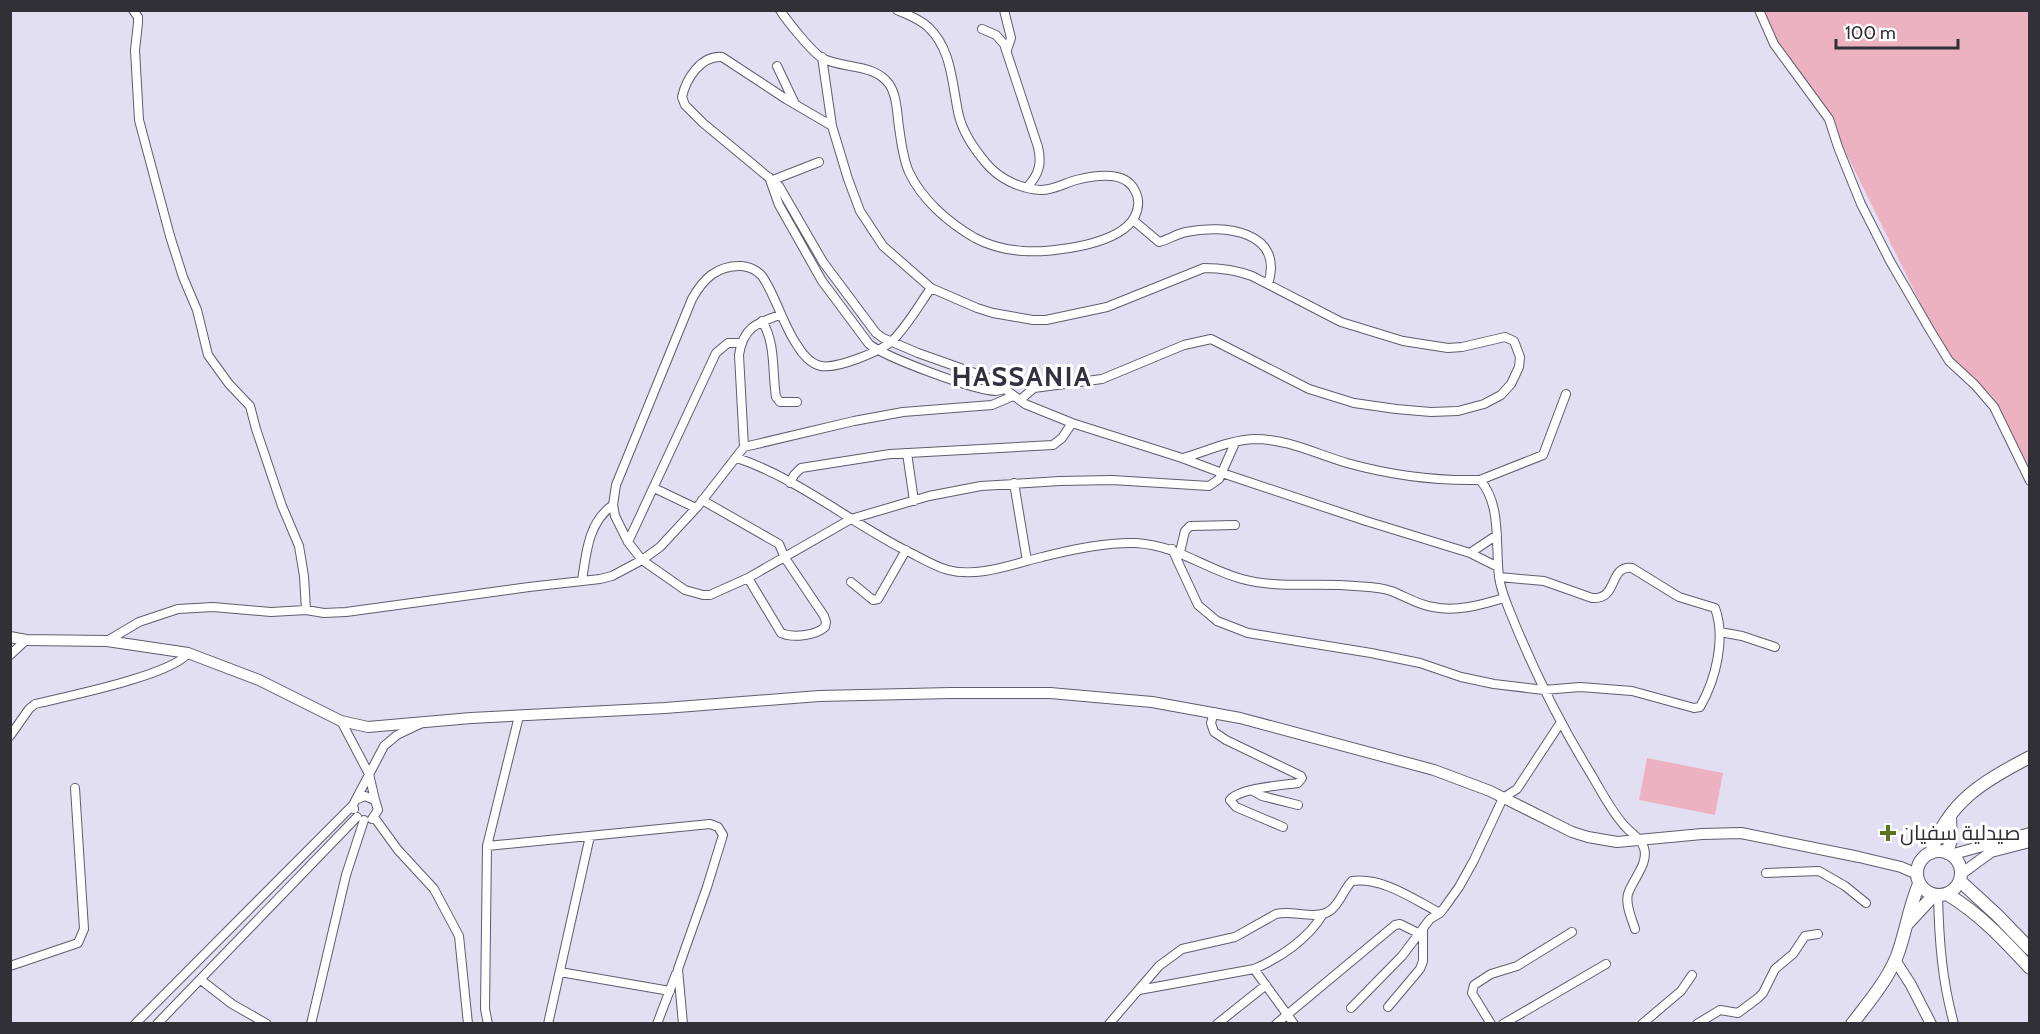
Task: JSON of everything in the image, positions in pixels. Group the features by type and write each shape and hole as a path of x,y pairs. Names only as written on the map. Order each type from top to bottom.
{"main road":[{"path":"1852,1023 1895,960 1908,924 1921,861 1931,853 1935,838 1959,803 1978,786 2030,757"},
{"path":"1949,854 1950,817"},
{"path":"1908,924 1940,895 1957,886 1960,877 1960,866 1949,854 1931,853"},
{"path":"1960,877 2030,949"},
{"path":"1918,879 1923,889 1967,906 1991,926 2030,968"}],"street":[{"path":"133,10 138,17 135,50 139,120 170,236 183,277 197,310 208,355 229,384 250,406 282,506 299,546 306,610"},
{"path":"780,10 822,57 864,69 887,81 897,113 908,170 928,200 955,224 977,239 1000,248 1023,251 1059,249 1081,246 1115,235 1133,220 1139,207 1138,200 1132,186 1120,178 1103,176 1077,180 1041,190 1008,181 998,175 980,155 959,118 950,68 938,40 921,22 897,10"},
{"path":"1004,10 1011,38 1007,50"},
{"path":"1759,10 1774,44 1829,119 1861,204 1896,271 1949,361 1975,385 1994,407 2030,481"},
{"path":"982,29 996,35 1007,50 1041,157 1038,173 1027,187"},
{"path":"832,126 729,60 718,57 703,62 691,76 684,90 682,101 693,114 782,190 840,287 876,333 892,342 1000,382 1016,398 1035,409 1072,423 1470,554 1498,567"},
{"path":"744,447 903,412 992,405 1016,398 1034,388 1102,379 1184,345 1211,339 1309,389 1354,403 1396,409 1431,412 1458,411 1484,404 1506,390 1516,376 1519,367 1518,347 1511,338 1505,337 1448,348 1403,341 1341,322 1241,272 1204,268 1107,307 1065,317 1033,320 977,308 931,288 883,246 854,199 832,126 822,57"},
{"path":"777,66 795,104"},
{"path":"771,179 819,162"},
{"path":"771,179 779,205 803,248 831,294 863,337 879,351 956,381 996,392 1005,389"},
{"path":"1133,220 1159,242 1187,232 1208,230 1224,229 1248,235 1262,244 1269,254 1271,270 1268,284"},
{"path":"803,248 812,243"},
{"path":"931,288 892,342 879,351 836,364 820,366 811,362 797,346 765,281 753,268 724,267 699,286 616,485 615,516 628,542 642,560 686,591 710,595 748,578 851,519 914,501 981,486 1112,480 1206,486 1215,483 1222,473 1235,443"},
{"path":"831,294 840,287"},
{"path":"107,641 139,622 178,609 213,607 271,612 306,610 324,613 346,612 612,576 642,560 660,547 737,458 744,447 739,355 741,343 753,327 762,321 780,315"},
{"path":"762,321 771,345 776,397 780,402 797,402"},
{"path":"628,542 716,353 728,343 741,343"},
{"path":"1182,458 1251,439 1293,444 1347,463 1388,473 1480,480 1541,456 1566,394"},
{"path":"790,483 797,470 807,466 890,454 1053,446 1062,438 1072,423"},
{"path":"908,453 914,501"},
{"path":"737,458 752,463 790,483 906,550 948,570 961,572 1004,567 1095,547 1131,543 1176,551 1213,568 1260,583 1343,585 1389,590 1431,607 1448,609 1471,607 1504,598"},
{"path":"1480,480 1489,494 1497,535 1499,577 1504,598 1544,690 1589,772 1617,817 1644,846 1642,866 1628,894 1627,901 1635,929"},
{"path":"1014,483 1027,561"},
{"path":"654,488 696,508"},
{"path":"702,500 778,544 825,619 826,625 821,631 803,635 781,633 748,578"},
{"path":"582,581 585,557 593,529 603,512 614,505"},
{"path":"1235,525 1191,525 1185,531 1176,551 1198,605 1217,621 1230,627 1248,633 1420,663 1472,679 1544,690 1580,687 1632,691 1698,708 1703,702 1714,674 1720,632 1715,608 1679,597 1632,568 1625,567 1619,570 1608,593 1600,598 1592,598 1544,581 1499,577"},
{"path":"1470,554 1497,535"},
{"path":"851,582 873,600 878,599 906,550"},
{"path":"1720,632 1742,636 1775,647"},
{"path":"10,637 26,640 107,641 188,653 259,680 341,721 368,727 819,696 1050,693 1152,702 1214,712 1434,770 1472,784 1588,837 1617,842 1741,833 1859,856 1901,867 1918,879"},
{"path":"10,655 26,640"},
{"path":"10,736 35,704 116,685 172,665 188,653"},
{"path":"1214,712 1212,726 1217,735 1301,777 1298,783 1239,793 1232,797 1230,802 1236,807 1283,827"},
{"path":"488,1023 485,1009 487,846 519,716"},
{"path":"1351,1008 1402,956 1430,919 1440,913 1460,887 1503,798 1517,789 1559,718"},
{"path":"341,721 369,774 378,807 374,817"},
{"path":"310,1023 361,818 356,802 384,746 398,735 421,724"},
{"path":"10,966 78,943 82,938 84,929 75,788"},
{"path":"1253,791 1262,796 1298,805"},
{"path":"135,1023 356,802 365,796 375,800"},
{"path":"157,1023 361,818 374,817"},
{"path":"374,817 398,850 434,889 459,936 468,1023"},
{"path":"487,846 710,824 717,827 723,835 707,887 657,1023"},
{"path":"1949,854 2030,833"},
{"path":"548,1023 590,836"},
{"path":"1960,877 1991,852 2030,842"},
{"path":"1766,873 1819,871 1845,886 1866,903"},
{"path":"1139,990 1254,969 1304,938 1323,914 1331,910 1340,900 1348,884 1355,880 1371,880 1440,913"},
{"path":"1940,895 1941,962 1945,990 1954,1023"},
{"path":"1109,1023 1158,966 1182,949 1235,937 1283,912 1323,914"},
{"path":"1276,1023 1395,925 1400,924 1422,931"},
{"path":"1388,1007 1420,969 1423,962 1422,931"},
{"path":"1491,1023 1472,993 1474,985 1491,974 1517,966 1572,932"},
{"path":"1697,1023 1720,1010 1740,1012 1762,993 1775,969 1793,954 1805,936 1818,934"},
{"path":"1895,960 1931,1023"},
{"path":"1503,1023 1606,964"},
{"path":"678,969 683,1023"},
{"path":"1254,969 1294,1023"},
{"path":"560,972 670,991"},
{"path":"1642,1023 1681,991 1692,975"},
{"path":"201,980 232,1004 267,1023"},
{"path":"1217,1023 1266,985"}],"shaded area":[{"path":"1763,11 2029,11 2029,474 1992,396 1947,357 1834,129 1782,59"},
{"path":"1647,758 1723,773 1715,815 1639,800"}],"place":[{"name":"صيدلية سفيان","path":"1888,833"}],"district":[{"name":"HASSANIA","path":"1022,377"}]}
